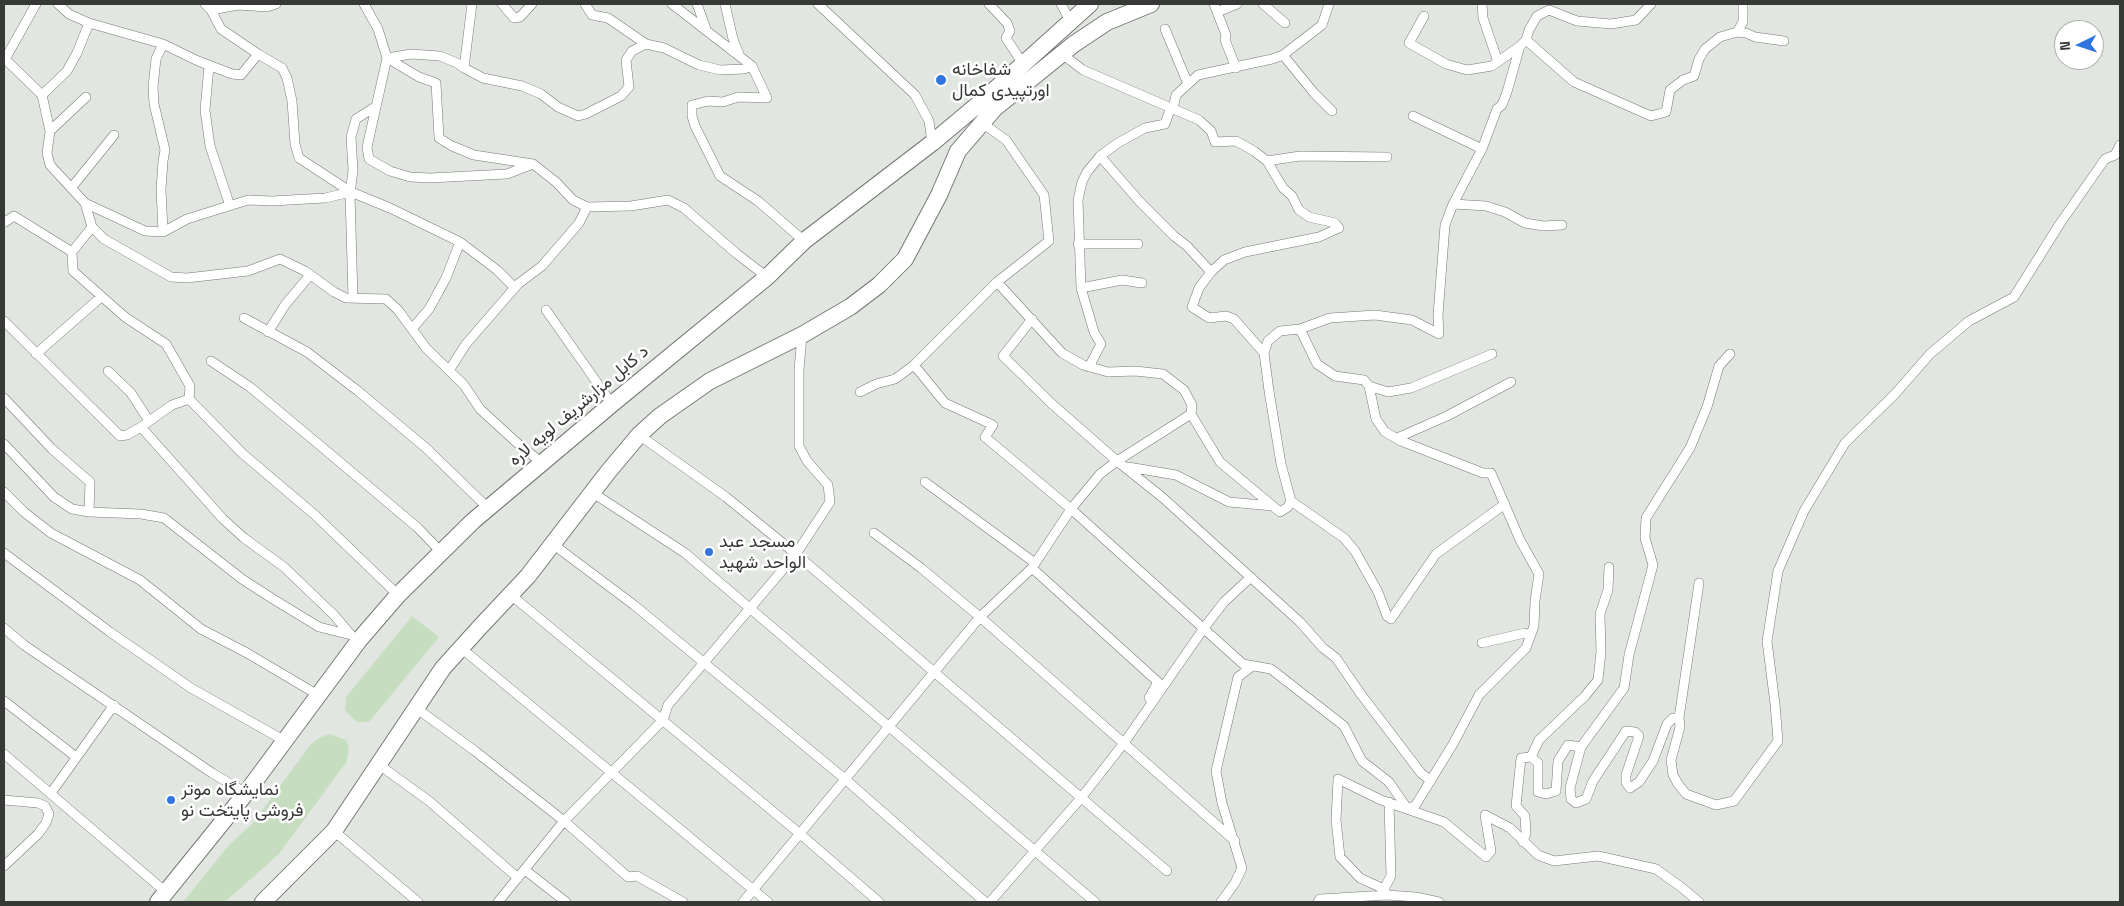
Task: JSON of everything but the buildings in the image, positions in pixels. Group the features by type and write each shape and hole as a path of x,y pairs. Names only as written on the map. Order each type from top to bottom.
{"highway":[{"name":"د کابل مزارشریف لویه لاره","path":"263,902 334,831 443,668 511,595 554,545 639,435 660,416 710,381 802,335 850,307 879,285 905,259 939,196 947,143 1023,64 1090,4"},
{"name":"د کابل مزارشریف لویه لاره","path":"162,898 285,741 356,638 398,594 488,508 612,404 768,278 804,241 947,143 982,123 995,108 1062,54 1108,22 1150,4"}],"street":[{"path":"36,4 5,56 42,95 50,131 47,153 50,166 57,175 72,187 85,203 92,227 104,239 170,277 186,278 248,271 280,259 346,298 386,299 398,310 426,348 450,369 464,385 485,414 542,463"},
{"path":"58,4 69,14 89,23 163,44 209,66 232,74 241,75 258,54"},
{"path":"276,4 268,6 237,5 208,7 221,29 282,68 288,78 294,117 295,144 299,158 350,192 390,208 460,242 497,270 515,288"},
{"path":"364,4 378,29 387,58 367,147 369,159 390,172 410,177 460,178 507,174 533,164"},
{"path":"464,68 472,4"},
{"path":"502,4 514,18 520,17 532,4"},
{"path":"585,4 592,14 608,18 646,44 664,48 698,65 713,68 744,69 752,66"},
{"path":"672,4 752,66 767,98 738,97 723,102 708,101 692,104 692,116 720,176 758,201 804,241"},
{"path":"697,4 706,30"},
{"path":"725,4 733,39 740,56"},
{"path":"818,4 915,96 929,121 947,143"},
{"path":"989,4 1007,22 1010,31 1006,38 1023,64"},
{"path":"1061,4 1070,21"},
{"path":"1236,68 1224,40 1226,35 1215,8 1237,4"},
{"path":"1262,4 1285,23"},
{"path":"1089,367 1101,344 1094,332 1081,288 1078,200 1082,182 1087,172 1100,156 1118,142 1146,128 1165,124 1176,95 1198,75 1236,68 1283,55 1322,25 1329,4"},
{"path":"1482,4 1483,18 1498,62"},
{"path":"997,282 1062,353 1089,367 1108,372 1135,371 1163,374 1184,390 1192,404 1191,414 1220,462 1280,512 1288,507 1291,501 1272,416 1264,353 1268,341 1280,330 1300,329 1330,318 1375,315 1412,320 1439,334 1438,315 1445,225 1453,204 1482,149 1498,110 1502,105 1523,43 1538,16 1550,10 1577,21 1612,24 1636,20 1652,4"},
{"path":"1737,32 1743,22 1744,4"},
{"path":"1424,16 1409,43 1446,64 1467,70 1492,66 1523,43"},
{"path":"42,95 66,71 78,53 89,23"},
{"path":"1165,29 1188,84"},
{"path":"1523,43 1574,82 1650,116 1666,112 1670,90 1683,80 1694,76 1699,59 1705,49 1720,37 1737,32 1746,32 1755,38 1784,41"},
{"path":"163,44 156,60 153,87 154,104 165,150 162,161 161,189 163,232"},
{"path":"387,58 411,54 426,54 457,63 483,78 522,86 541,94 558,107 578,116 586,114 621,96 628,87 626,60 632,51 646,44"},
{"path":"1062,54 1083,70 1199,120 1210,131 1215,142 1236,140 1254,151 1267,162 1283,188 1292,196 1299,210 1309,217 1335,223 1339,228 1319,237 1245,252 1224,260 1211,272 1199,288 1192,307 1209,318 1226,316 1234,320 1264,353"},
{"path":"1283,55 1314,93 1332,111"},
{"path":"387,58 419,77 436,83 440,138 452,146 474,155 533,164 556,182 573,200 587,207 631,206 668,200 684,208 768,278"},
{"path":"209,66 205,110 210,146 230,206"},
{"path":"50,131 86,97"},
{"path":"353,298 350,192 353,170 352,137 356,119 375,106"},
{"path":"1413,116 1482,149"},
{"path":"860,392 876,384 895,379 914,364 997,282 1049,242 1044,194 1006,140 982,123"},
{"path":"72,187 114,135"},
{"path":"1699,583 1679,718 1680,727 1671,760 1673,775 1686,794 1716,805 1734,802 1778,741 1767,641 1778,571 1804,511 1844,443 1895,394 1930,354 1969,321 2014,297 2059,226 2105,159 2115,155 2120,145"},
{"path":"1100,156 1140,202 1174,236 1187,246 1211,272"},
{"path":"1267,162 1300,156 1387,157"},
{"path":"85,203 145,231 163,232 187,219 248,200 272,201 325,198 350,192"},
{"path":"1453,204 1486,206 1505,212 1525,223 1543,226 1562,225"},
{"path":"450,369 466,344 515,288 542,266 579,223 587,207"},
{"path":"4,221 14,216 72,252"},
{"path":"92,227 72,252 73,271 125,317 166,344 190,386 189,399 243,454 315,515 398,594"},
{"path":"412,329 429,309 446,278 460,242"},
{"path":"1078,244 1138,244"},
{"path":"268,332 285,305 310,275"},
{"path":"1081,288 1122,280 1142,283"},
{"path":"36,354 101,297"},
{"path":"546,310 612,404"},
{"path":"244,318 307,352 358,391 426,448 488,508"},
{"path":"1032,319 1003,356 1046,398 1127,467 1300,622 1323,648 1336,658 1360,693 1422,773 1431,781"},
{"path":"4,321 120,436 127,435 141,427 172,405 189,399"},
{"path":"1300,329 1318,364 1335,376 1364,380 1369,386 1376,418 1385,432 1484,474 1491,473 1520,540 1540,574 1535,601 1534,626 1526,648 1479,695 1431,781 1415,806 1407,808"},
{"path":"498,902 564,821 663,720 668,705 796,554 830,502 828,485 807,461 799,446 799,370 802,335"},
{"path":"1369,386 1388,392 1411,388 1492,354"},
{"path":"1679,718 1673,718 1667,724 1653,761 1639,782 1630,788 1626,783 1626,774 1639,736 1635,732 1626,731 1593,781 1586,798 1576,803 1571,799 1570,788 1581,747 1624,688 1629,655 1653,564 1645,538 1646,518 1690,448 1719,366 1730,354"},
{"path":"211,360 250,387 418,528 442,553"},
{"path":"914,364 944,404 993,425 985,437 1071,509 1244,664 1251,667 1272,669 1344,726 1362,761 1389,782 1407,808"},
{"path":"108,371 131,394 149,421"},
{"path":"1397,438 1447,416 1510,382"},
{"path":"4,398 52,449 90,482 89,512"},
{"path":"744,902 799,833 935,674 980,617 1034,566 1071,509 1100,474 1117,460 1191,414"},
{"path":"141,427 223,520 284,567 356,638"},
{"path":"639,435 726,497 796,554 1167,871"},
{"path":"6,450 54,497 72,509 89,512 141,514 164,518 242,579 319,627 356,638"},
{"path":"1127,467 1176,475 1229,502 1273,506"},
{"path":"925,482 1034,566 1158,682 1145,704 1146,712"},
{"path":"4,492 24,512 51,533 140,580 201,629 318,695"},
{"path":"593,493 685,553 1095,902"},
{"path":"1291,501 1344,538 1355,550 1378,592 1387,616 1391,619 1436,554 1506,504"},
{"path":"874,533 922,568 980,617 1235,841"},
{"path":"554,545 634,605 705,663 845,779 985,902"},
{"path":"4,552 110,632 191,688 285,741"},
{"path":"1531,757 1539,740 1585,696 1598,680 1601,652 1600,614 1608,590 1609,567"},
{"path":"990,902 1081,798 1124,744 1224,602 1251,577"},
{"path":"511,595 799,833 879,902"},
{"path":"4,628 24,645 212,773 246,793"},
{"path":"1482,644 1525,633 1530,636"},
{"path":"460,648 768,902"},
{"path":"1221,902 1242,868 1222,803 1216,771 1238,676 1251,667"},
{"path":"4,701 76,757"},
{"path":"51,793 114,705"},
{"path":"416,708 475,751 564,821 628,877 636,876 683,902"},
{"path":"1523,842 1526,833 1525,816 1516,806 1521,758 1531,757 1538,763 1538,792 1546,794 1556,791 1558,760 1568,745 1581,747"},
{"path":"4,754 65,805 162,898"},
{"path":"378,764 429,801 518,878"},
{"path":"1386,892 1360,878 1340,857 1336,820 1338,779 1388,802 1444,822 1486,857 1491,851 1485,815 1510,828 1538,855 1554,861 1598,856 1656,869 1699,902"},
{"path":"4,800 38,803 45,806 49,814"},
{"path":"1386,892 1391,876 1388,802"},
{"path":"4,866 38,834 46,823 49,814 65,805"},
{"path":"334,831 415,901"},
{"path":"525,870 566,902"},
{"path":"1318,902 1320,899 1386,892 1416,896 1439,902"}],"green space":[{"path":"412,616 439,637 369,722 357,722 345,710 346,697"},
{"path":"330,734 346,740 349,747 347,761 279,854 225,902 183,902 228,846 252,824 311,744 321,737"}],"place":[{"name":"شفاخانه اورتپیدی کمال","path":"941,80"},
{"name":"مسجد عبد الواحد شهید","path":"709,552"},
{"name":"نمایشگاه موتر فروشی پایتخت نو","path":"171,800"}]}
